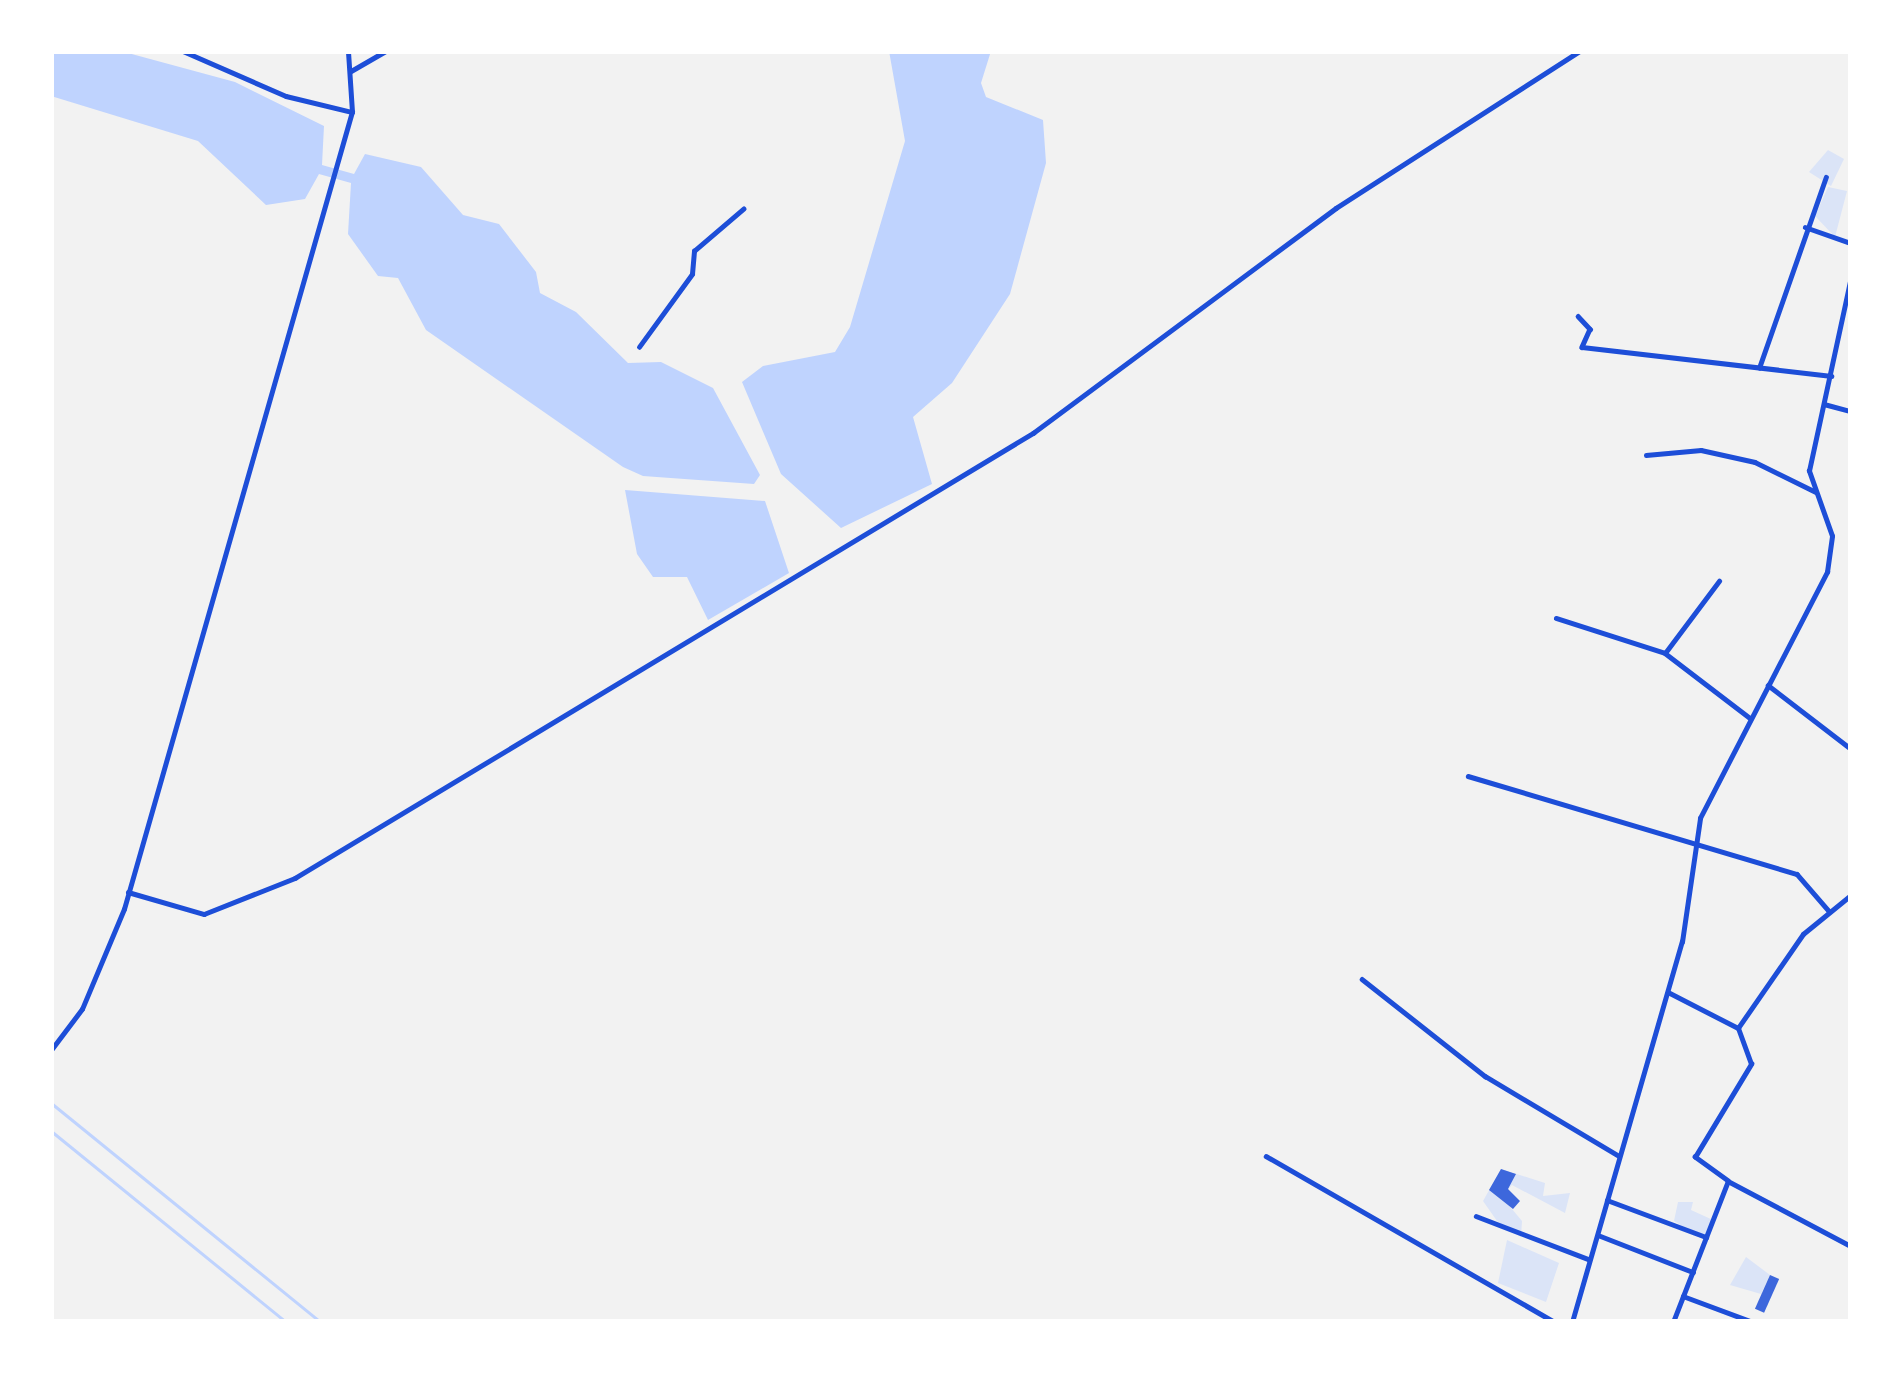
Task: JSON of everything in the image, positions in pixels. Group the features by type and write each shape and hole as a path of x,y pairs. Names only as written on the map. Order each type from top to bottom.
{"street":[{"path":"183,51 286,96 352,112"},
{"path":"51,1050 108,958 128,892 352,112 348,51"},
{"path":"351,71 385,51"},
{"path":"128,892 204,914 230,910 295,878 950,487 1336,208 1580,51"},
{"path":"1759,368 1804,227 1826,177"},
{"path":"639,347 692,274 694,251 743,208"},
{"path":"1804,227 1851,243"},
{"path":"1572,1322 1668,992 1696,840 1750,718 1827,572 1832,536 1809,471 1851,277"},
{"path":"1578,316 1590,329 1582,347 1831,376"},
{"path":"1824,404 1851,411"},
{"path":"1646,455 1701,450 1755,462 1816,492"},
{"path":"1665,653 1719,581"},
{"path":"1556,618 1665,653 1750,718"},
{"path":"1768,685 1851,749"},
{"path":"1468,776 1696,840 1797,874 1829,911"},
{"path":"1738,1028 1803,934 1851,895"},
{"path":"1362,980 1485,1076 1620,1156"},
{"path":"1668,992 1738,1028 1751,1064 1695,1157 1728,1181 1851,1246"},
{"path":"1266,1156 1555,1322"},
{"path":"1673,1322 1728,1181"},
{"path":"1607,1200 1706,1237"},
{"path":"1476,1216 1590,1260"},
{"path":"1597,1235 1693,1272"},
{"path":"1683,1296 1753,1322"}],"shaded area":[{"path":"1828,150 1844,159 1831,186 1809,172"},
{"path":"1828,187 1847,191 1835,237 1815,216"},
{"path":"1501,1169 1545,1183 1543,1196 1570,1193 1565,1213 1512,1185 1502,1197 1522,1221 1521,1237 1497,1221 1483,1201"},
{"path":"1678,1202 1693,1202 1691,1210 1713,1220 1705,1240 1674,1221"},
{"path":"1507,1240 1559,1263 1546,1302 1498,1283"},
{"path":"1746,1257 1770,1275 1761,1294 1730,1285"}],"water":[{"path":"51,51 128,53 235,82 324,126 322,165 354,174 365,154 421,167 463,215 499,224 536,272 540,293 576,312 628,363 661,362 713,388 760,475 754,484 643,476 623,467 426,330 398,278 378,276 348,234 351,183 319,174 305,199 266,205 198,141 51,96"},
{"path":"889,51 991,51 981,83 986,97 1043,120 1046,163 1010,294 952,383 913,417 932,484 841,528 781,474 742,382 763,366 835,352 850,327 905,141"},
{"path":"625,490 765,501 789,573 708,620 687,577 653,577 637,554"}],"building":[{"path":"1501,1169 1516,1174 1508,1189 1520,1201 1513,1209 1489,1190"},
{"path":"1770,1275 1779,1279 1764,1313 1755,1309"}],"waterway":[{"path":"51,1103 320,1322"},
{"path":"51,1131 286,1322"}]}
